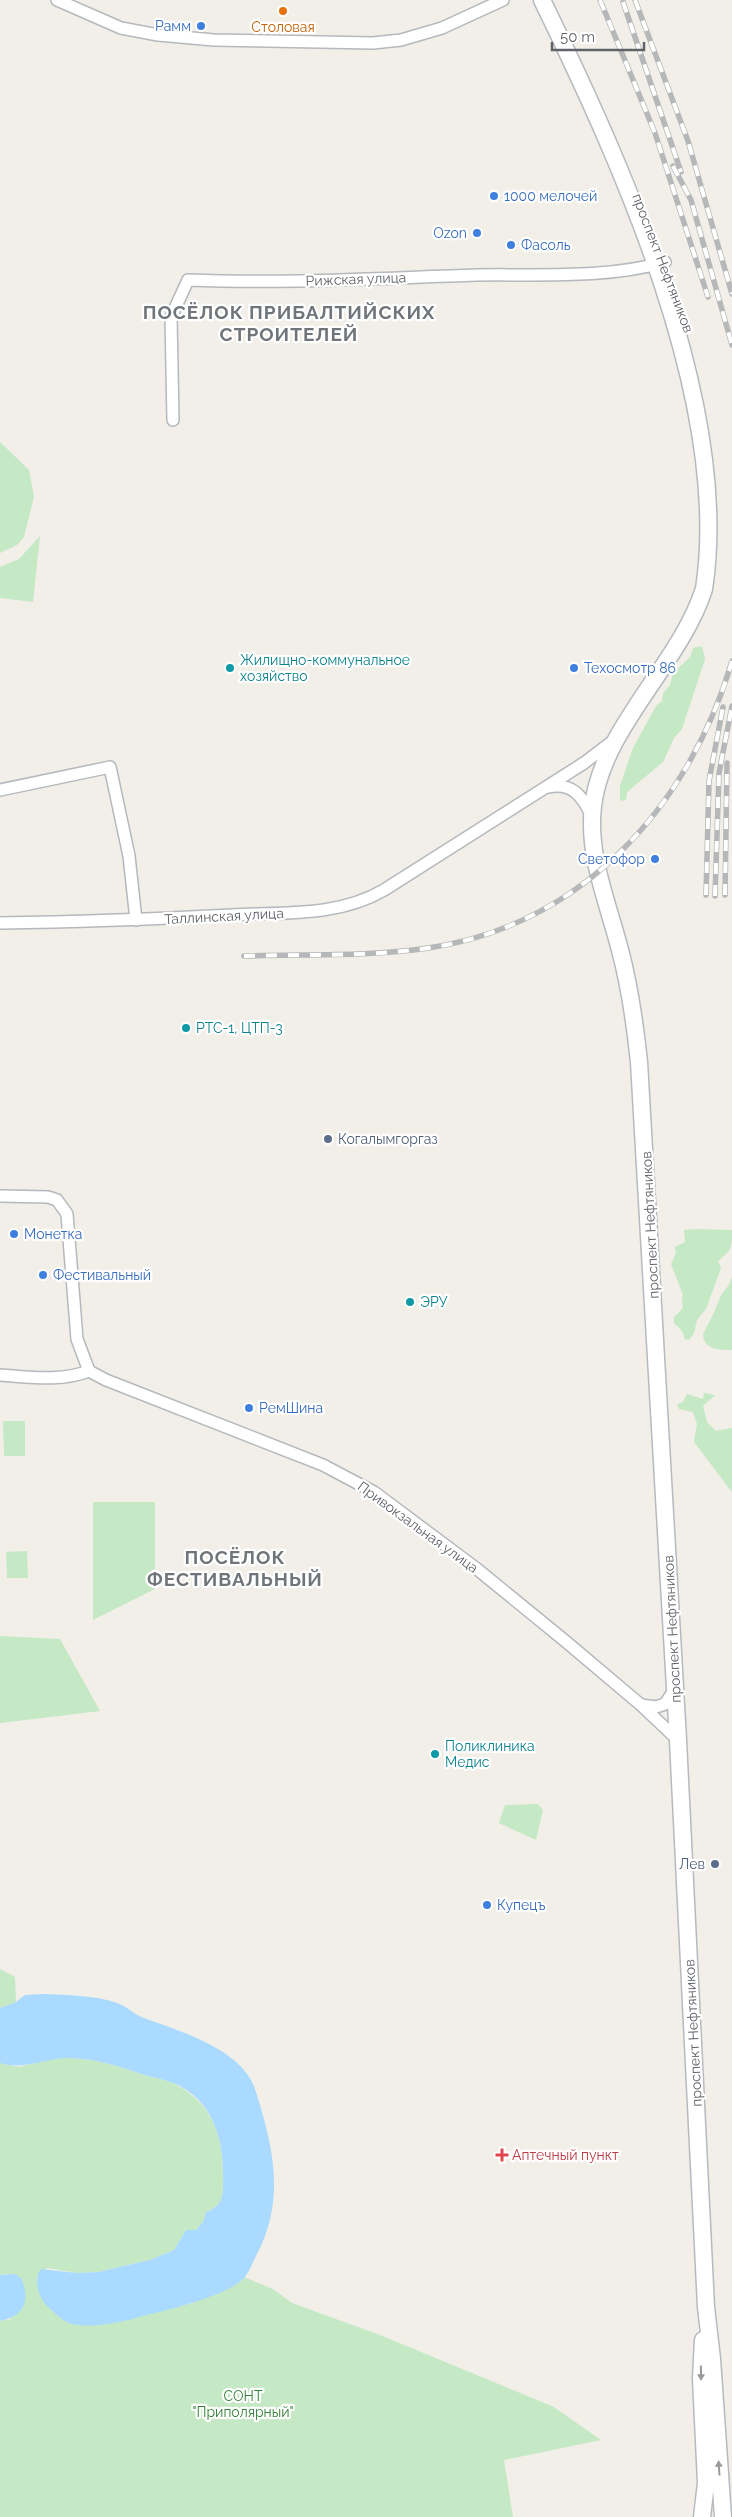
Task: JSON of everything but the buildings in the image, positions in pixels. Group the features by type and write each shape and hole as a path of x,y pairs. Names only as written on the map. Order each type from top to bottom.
{"main road":[{"name":"проспект Нефтяников","path":"542,0 639,199 665,262 688,326 708,406 717,465 716,526 710,570 697,606 621,734 600,776 592,818 595,859 629,984 639,1062 678,1740 706,2307 712,2359 723,2517"},
{"path":"702,2517 706,2483 700,2368 706,2307"}],"street":[{"path":"57,0 121,28 158,35 214,40 373,43 401,40 442,28 503,0"},
{"name":"Рижская улица","path":"173,420 171,317 188,280 356,280 584,272 638,269 665,262"},
{"name":"Таллинская улица","path":"0,923 136,920 316,911 353,906 376,895 545,788 590,758 621,734"},
{"path":"0,790 110,767 129,856 136,920"},
{"path":"545,788 562,786 576,791 586,803 592,818"},
{"path":"0,1196 48,1197 57,1200 67,1214 77,1339 89,1371 74,1377 56,1379 0,1375"},
{"name":"Привокзальная улица","path":"89,1371 323,1465 374,1492 477,1569 641,1705 678,1740"},
{"path":"641,1705 656,1707 665,1704 675,1689"}],"green space":[{"path":"0,442 29,470 34,497 24,537 17,545 0,553"},
{"path":"40,536 33,602 0,598 0,567 19,559"},
{"path":"702,646 705,659 682,729 674,738 663,762 627,792 626,800 622,801 620,799 620,786 633,748 656,706 662,701 663,693 670,685 673,673 690,657 693,648"},
{"path":"684,1230 732,1230 732,1242 729,1251 718,1261 721,1268 706,1309 697,1320 694,1333 689,1340 685,1339 682,1331 674,1323 674,1317 683,1308 683,1295 671,1264 676,1253 675,1247 685,1242"},
{"path":"732,1277 732,1350 713,1348 706,1343 703,1334 721,1295"},
{"path":"704,1393 715,1395 703,1406 707,1422 716,1431 732,1428 732,1492 694,1442 697,1424 693,1412 679,1409 677,1404 683,1402 687,1394 703,1399"},
{"path":"3,1421 25,1421 25,1456 4,1456"},
{"path":"93,1502 155,1502 155,1589 93,1620"},
{"path":"27,1551 28,1578 7,1578 6,1552"},
{"path":"0,1636 60,1639 100,1711 0,1723"},
{"path":"538,1804 543,1810 536,1840 499,1823 505,1805"},
{"path":"0,1969 15,1977 16,2002 0,2008"},
{"name":"СОНТ \"Приполярный\"","path":"56,2058 89,2060 109,2064 171,2082 185,2090 205,2109 212,2120 220,2145 223,2181 223,2193 220,2202 217,2206 206,2212 203,2222 196,2230 186,2230 174,2250 150,2260 98,2272 77,2273 47,2268 37,2276 43,2300 57,2315 72,2324 193,2303 244,2277 273,2289 292,2303 380,2335 554,2407 601,2440 504,2460 513,2517 0,2517 0,2321 11,2319 15,2274 0,2275 0,2063 19,2067"}],"water":[{"path":"43,1994 90,1997 121,2004 140,2017 208,2043 237,2063 248,2075 255,2089 267,2131 274,2172 274,2192 266,2233 248,2272 237,2284 212,2296 182,2306 108,2324 89,2326 72,2324 63,2320 43,2301 37,2284 38,2274 41,2269 77,2273 98,2272 150,2260 174,2250 186,2230 196,2230 203,2222 206,2212 220,2201 223,2184 222,2157 216,2129 203,2105 181,2087 164,2080 99,2061 62,2058 26,2065 0,2063 0,2008 16,2002 25,1995"},
{"path":"15,2274 21,2278 24,2286 25,2300 20,2311 8,2319 0,2321 0,2275"}],"railway":[{"path":"600,0 655,133 708,297"},
{"path":"635,0 688,141 732,294"},
{"path":"623,2 681,172"},
{"path":"673,166 691,200 732,345"},
{"path":"244,956 359,954 428,948 484,935 535,914 581,885 622,850 658,809 688,764 713,714 732,661"},
{"path":"715,896 719,773 732,706"},
{"path":"706,895 709,781 723,707"},
{"path":"725,895 727,763"}],"place":[{"name":"Столовая","path":"283,11"},
{"name":"Рамм","path":"201,26"},
{"name":"1000 мелочей","path":"494,196"},
{"name":"Ozon","path":"477,233"},
{"name":"Фасоль","path":"511,245"},
{"name":"Жилищно-коммунальное хозяйство","path":"230,668"},
{"name":"Техосмотр 86","path":"574,668"},
{"name":"Светофор","path":"655,859"},
{"name":"РТС-1, ЦТП-3","path":"186,1028"},
{"name":"Когалымгоргаз","path":"328,1139"},
{"name":"Монетка","path":"14,1234"},
{"name":"Фестивальный","path":"43,1275"},
{"name":"ЭРУ","path":"410,1302"},
{"name":"РемШина","path":"249,1408"},
{"name":"Поликлиника Медис","path":"435,1754"},
{"name":"Лев","path":"715,1864"},
{"name":"Купецъ","path":"487,1905"},
{"name":"Аптечный пункт","path":"502,2155"}],"district":[{"name":"ПОСЁЛОК ПРИБАЛТИЙСКИХ СТРОИТЕЛЕЙ","path":"289,323"},
{"name":"ПОСЁЛОК ФЕСТИВАЛЬНЫЙ","path":"235,1568"}]}
